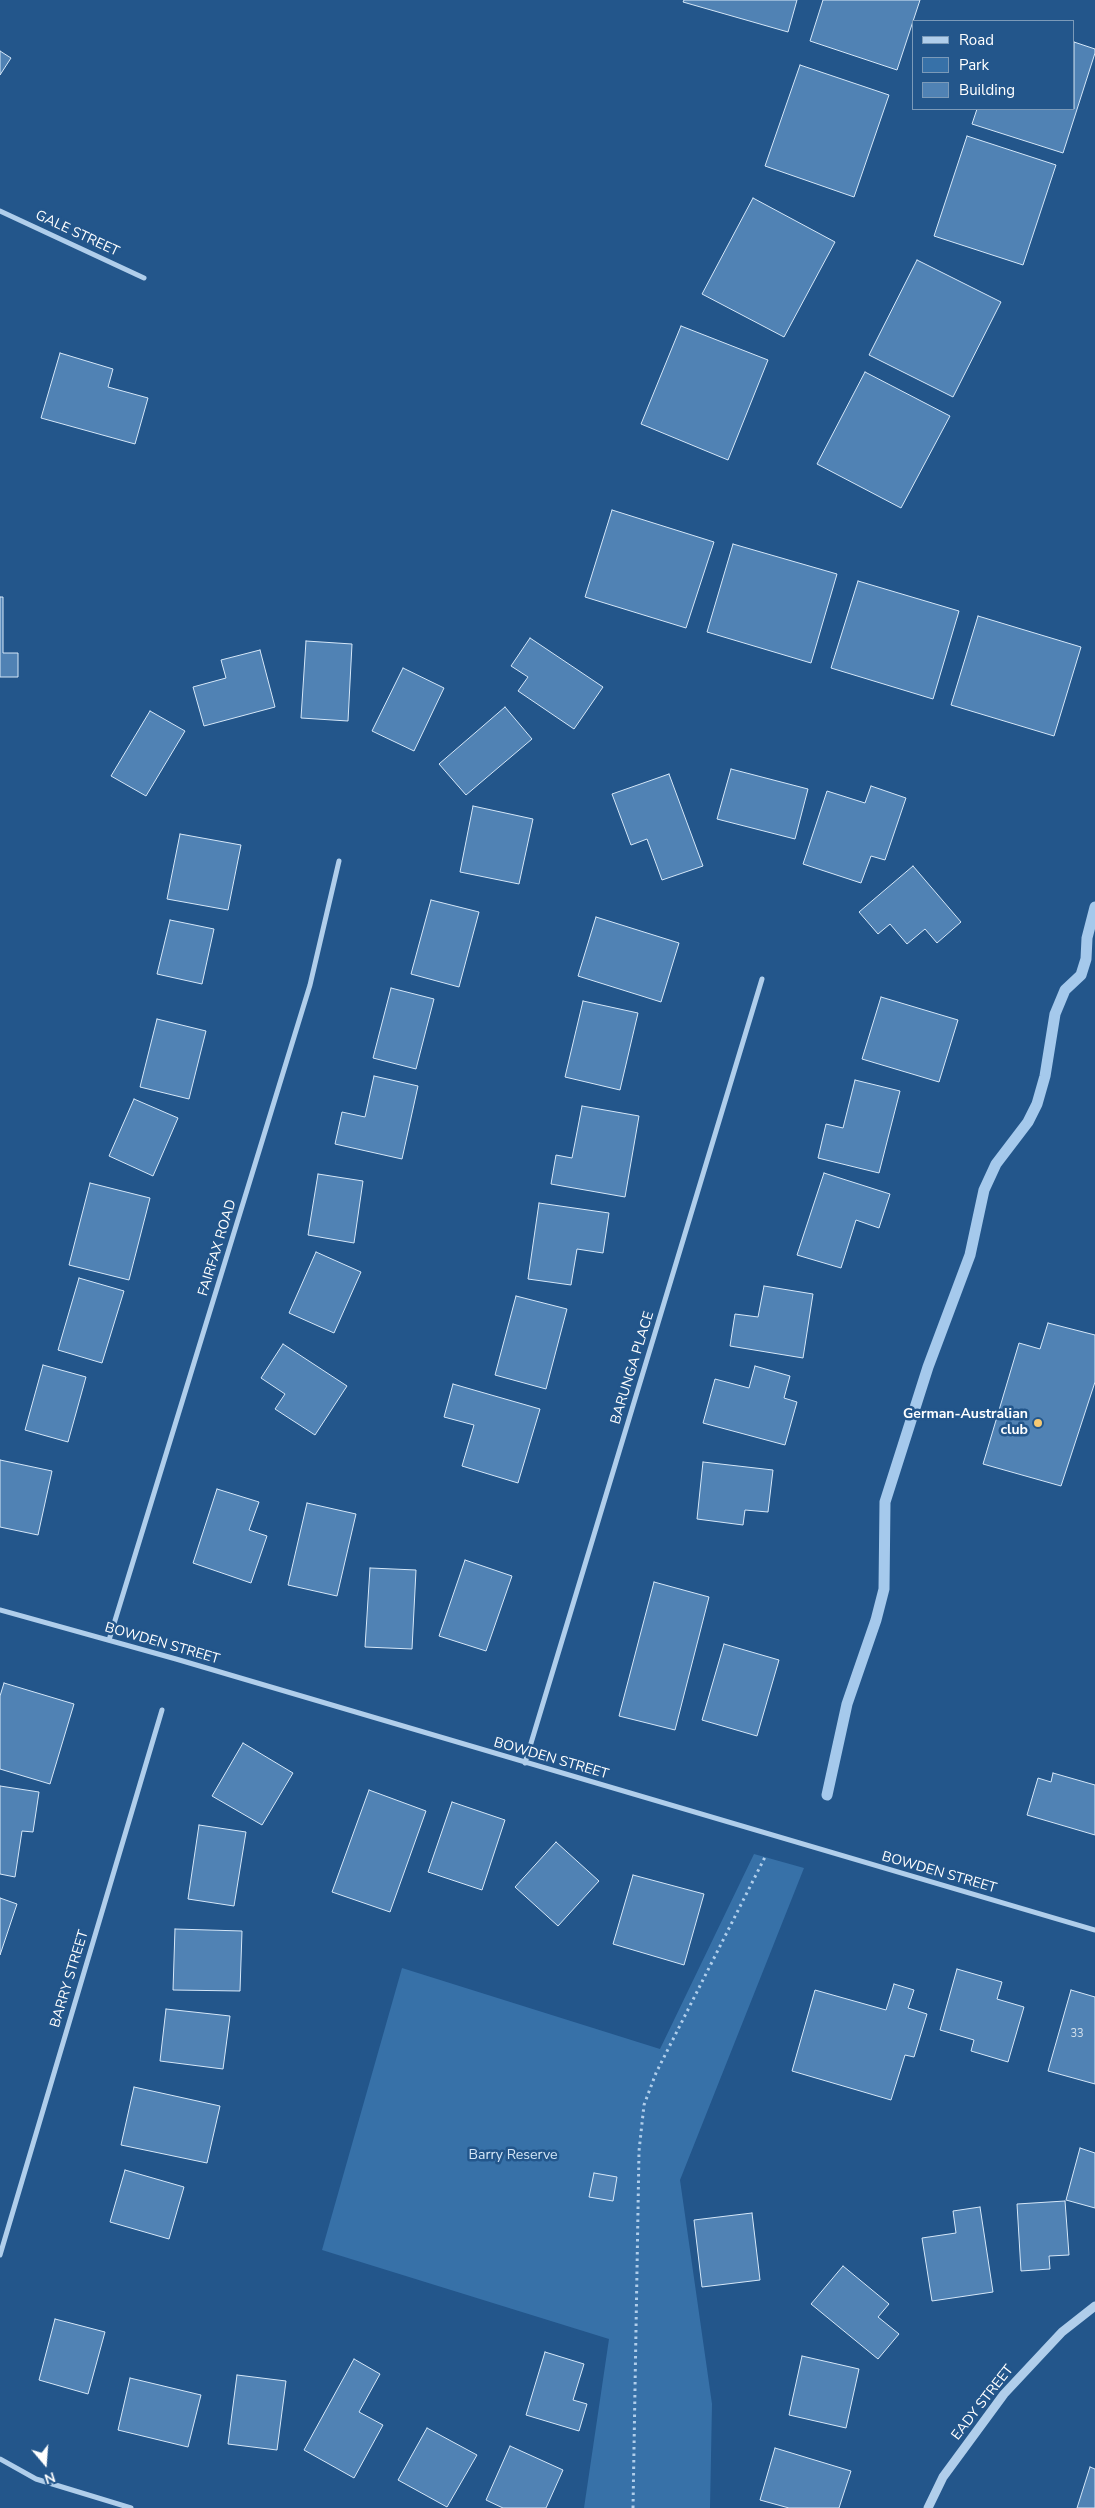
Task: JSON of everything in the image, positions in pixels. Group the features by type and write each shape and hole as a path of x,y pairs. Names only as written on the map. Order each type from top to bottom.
{"street":[{"name":"GALE STREET","path":"0,211 144,278"},
{"name":"FAIRFAX ROAD","path":"109,1640 310,985 339,860"},
{"name":"BARUNGA PLACE","path":"525,1763 762,979"},
{"name":"BOWDEN STREET","path":"0,1610 109,1640 1095,1930"},
{"name":"BARRY STREET","path":"0,2255 162,1710"},
{"name":"EADY STREET","path":"928,2508 943,2477 1004,2394 1062,2332 1095,2306"},
{"path":"0,2459 36,2479 131,2508"}],"path":[{"path":"633,2508 639,2151 644,2105 656,2073 762,1864"}],"green space":[{"name":"Barry Reserve","path":"754,1854 804,1868 680,2180 712,2404 710,2508 584,2508 609,2339 322,2250 402,1968 660,2049"}],"building":[{"path":"684,0 797,0 788,32 683,2"},
{"path":"823,0 920,0 897,70 810,41"},
{"path":"1075,42 1095,49 1063,153 972,124 977,110 1075,110"},
{"path":"0,51 11,58 0,75"},
{"path":"800,65 889,95 854,197 765,166"},
{"path":"967,136 1056,165 1023,265 934,236"},
{"path":"753,198 835,242 784,337 702,294"},
{"path":"917,260 1001,302 953,397 869,355"},
{"path":"681,326 768,360 728,460 641,424"},
{"path":"60,353 113,369 108,387 148,398 135,444 41,418"},
{"path":"865,372 950,416 901,508 817,464"},
{"path":"612,510 714,542 686,628 585,597"},
{"path":"733,544 837,574 811,663 707,632"},
{"path":"858,581 959,611 933,699 831,668"},
{"path":"0,597 3,597 3,653 18,653 18,677 0,677"},
{"path":"978,616 1081,647 1054,736 951,705"},
{"path":"530,638 603,687 574,729 518,691 528,677 511,666"},
{"path":"306,641 352,644 348,721 301,718"},
{"path":"260,650 275,707 204,726 193,687 226,678 221,660"},
{"path":"403,668 444,688 414,751 372,731"},
{"path":"505,707 532,739 466,795 439,764"},
{"path":"150,711 185,731 146,796 111,776"},
{"path":"731,769 808,789 795,839 717,819"},
{"path":"669,774 703,866 662,880 647,839 631,845 612,794"},
{"path":"871,786 906,798 885,860 871,856 861,883 803,864 827,791 865,803"},
{"path":"473,806 533,819 519,884 460,872"},
{"path":"180,834 241,845 228,910 167,899"},
{"path":"913,866 961,922 937,943 925,929 907,944 890,924 878,934 859,912"},
{"path":"431,900 479,912 459,987 411,974"},
{"path":"596,917 679,943 661,1002 578,976"},
{"path":"170,920 214,929 202,984 157,974"},
{"path":"391,988 434,999 416,1069 373,1058"},
{"path":"881,997 958,1020 939,1082 862,1059"},
{"path":"583,1001 638,1013 620,1090 565,1077"},
{"path":"157,1019 206,1031 189,1099 140,1087"},
{"path":"374,1076 418,1086 402,1159 335,1144 342,1112 365,1117"},
{"path":"855,1080 900,1091 879,1173 818,1158 826,1124 843,1128"},
{"path":"134,1099 178,1118 153,1176 109,1156"},
{"path":"582,1106 639,1116 625,1197 551,1184 556,1155 572,1158"},
{"path":"824,1173 890,1194 879,1228 856,1220 841,1268 797,1255"},
{"path":"318,1174 363,1181 354,1243 308,1235"},
{"path":"90,1183 150,1198 129,1280 69,1265"},
{"path":"539,1203 609,1213 603,1253 577,1249 571,1285 528,1279"},
{"path":"316,1252 361,1272 334,1333 289,1313"},
{"path":"79,1278 124,1291 102,1363 58,1350"},
{"path":"764,1286 813,1294 803,1358 730,1346 735,1314 758,1317"},
{"path":"516,1296 567,1309 546,1389 495,1375"},
{"name":"German-Australian club","path":"1048,1323 1095,1335 1095,1382 1061,1486 983,1464 1019,1343 1040,1349"},
{"path":"283,1344 347,1386 315,1435 275,1409 285,1394 261,1378"},
{"path":"43,1365 86,1377 68,1442 25,1430"},
{"path":"755,1366 790,1376 784,1398 797,1402 785,1445 703,1423 715,1379 749,1388"},
{"path":"453,1384 540,1409 518,1483 462,1466 474,1425 444,1417"},
{"path":"0,1460 52,1471 38,1535 0,1527"},
{"path":"703,1462 773,1470 768,1512 745,1510 743,1525 697,1519"},
{"path":"217,1489 259,1502 249,1530 267,1536 251,1583 193,1563"},
{"path":"307,1503 356,1514 337,1596 288,1585"},
{"path":"465,1560 512,1576 486,1651 439,1636"},
{"path":"370,1568 416,1570 412,1649 365,1647"},
{"path":"654,1582 709,1597 675,1730 619,1716"},
{"path":"724,1644 779,1660 757,1736 702,1720"},
{"path":"4,1683 74,1704 50,1784 0,1769 0,1696"},
{"path":"243,1743 293,1773 262,1825 212,1796"},
{"path":"1053,1773 1095,1785 1095,1835 1027,1815 1038,1778 1051,1782"},
{"path":"0,1786 39,1792 33,1832 22,1831 15,1877 0,1874"},
{"path":"369,1790 426,1811 390,1912 332,1892"},
{"path":"452,1802 505,1820 482,1890 428,1872"},
{"path":"199,1825 246,1832 234,1906 188,1899"},
{"path":"556,1842 599,1881 558,1926 515,1887"},
{"path":"633,1875 704,1894 684,1965 613,1944"},
{"path":"0,1898 17,1904 0,1955"},
{"path":"175,1929 242,1931 240,1991 173,1990"},
{"path":"957,1969 1002,1982 997,1999 1024,2007 1008,2062 971,2051 974,2040 940,2030"},
{"path":"894,1984 914,1990 908,2008 927,2014 914,2057 905,2055 891,2100 792,2071 815,1990 886,2010"},
{"path":"1071,1990 1095,1997 1095,2084 1048,2071"},
{"path":"166,2009 230,2016 223,2069 160,2061"},
{"path":"134,2087 220,2106 207,2163 121,2145"},
{"path":"1080,2148 1095,2153 1095,2208 1066,2200"},
{"path":"125,2170 184,2187 169,2239 110,2222"},
{"path":"594,2173 617,2177 613,2201 589,2197"},
{"path":"1065,2201 1069,2255 1049,2256 1050,2269 1021,2271 1017,2204"},
{"path":"980,2207 993,2292 932,2301 922,2238 956,2233 953,2211"},
{"path":"752,2213 760,2280 702,2287 694,2220"},
{"path":"843,2266 889,2304 878,2317 899,2334 878,2359 811,2304"},
{"path":"55,2319 105,2332 88,2394 39,2380"},
{"path":"545,2352 584,2364 573,2400 587,2404 579,2431 526,2415"},
{"path":"802,2356 859,2369 846,2428 789,2415"},
{"path":"354,2359 380,2374 359,2412 383,2425 354,2478 304,2450"},
{"path":"237,2375 286,2381 277,2450 228,2444"},
{"path":"130,2378 201,2395 188,2447 118,2430"},
{"path":"427,2428 477,2455 447,2507 398,2480"},
{"path":"510,2446 563,2470 546,2508 503,2508 486,2500"},
{"path":"775,2448 851,2471 839,2508 789,2508 760,2500"},
{"path":"1090,2467 1095,2469 1095,2508 1077,2508"}],"waterway":[{"path":"827,1795 847,1704 876,1620 884,1589 885,1502 928,1367 970,1255 984,1190 996,1164 1028,1122 1037,1104 1045,1076 1055,1014 1065,990 1081,975 1086,959 1087,938 1095,907"}],"place":[{"name":"German-Australian club","path":"1038,1423"}]}
